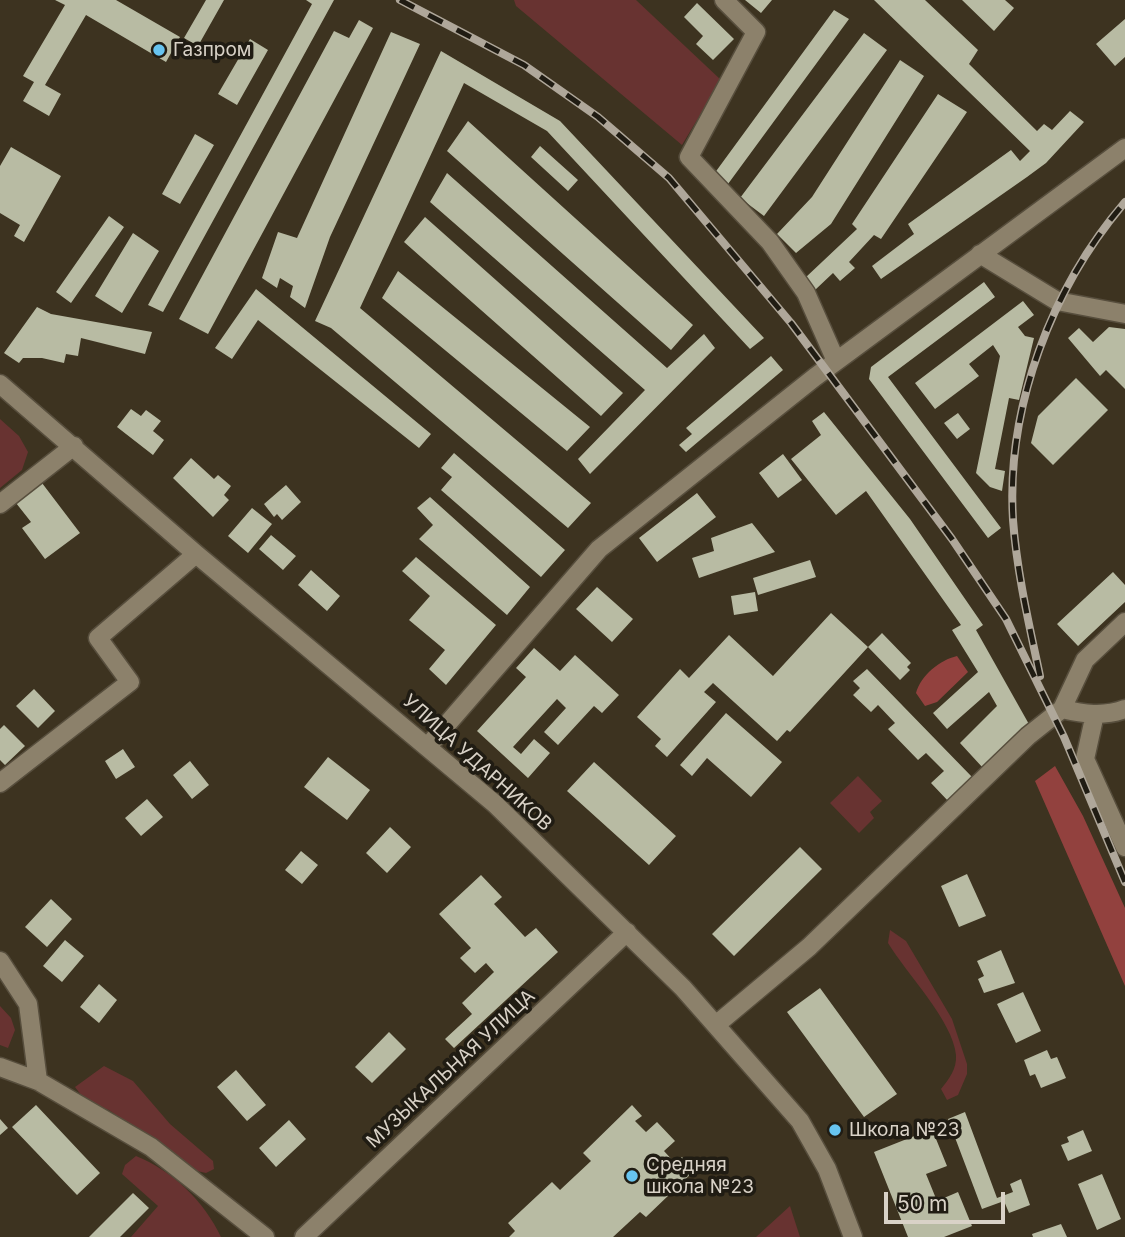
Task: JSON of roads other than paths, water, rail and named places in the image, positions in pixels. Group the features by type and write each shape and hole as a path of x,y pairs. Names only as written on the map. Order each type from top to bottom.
{"street":[{"path":"724,0 756,32 689,157 770,242 806,293 836,361"},
{"path":"429,745 599,549 836,361 1125,148"},
{"path":"981,254 1057,301 1125,314"},
{"name":"УЛИЦА УДАРНИКОВ","path":"0,384 196,554 429,745 495,804 627,932 717,1024 800,1121 827,1169 853,1237"},
{"path":"0,504 74,446"},
{"path":"0,783 130,682 98,638 196,554"},
{"path":"717,1024 809,947 1028,736 1062,709 1085,660 1125,622"},
{"path":"1062,709 1095,714 1125,709"},
{"path":"1095,714 1086,759 1125,846"},
{"name":"МУЗЫКАЛЬНАЯ УЛИЦА","path":"304,1237 627,932"},
{"path":"0,961 28,1004 38,1081"},
{"path":"0,1067 38,1081 151,1147 265,1237"}],"railway":[{"path":"400,0 524,65 598,117 669,178 791,323 952,539 1006,619 1064,737 1125,882"},
{"path":"1040,676 1024,598 1013,520 1017,435 1039,350 1056,310 1099,235 1125,202"}],"place":[{"name":"Газпром","path":"159,50"},
{"name":"Школа №23","path":"835,1130"},
{"name":"Средняя школа №23","path":"632,1176"}]}
